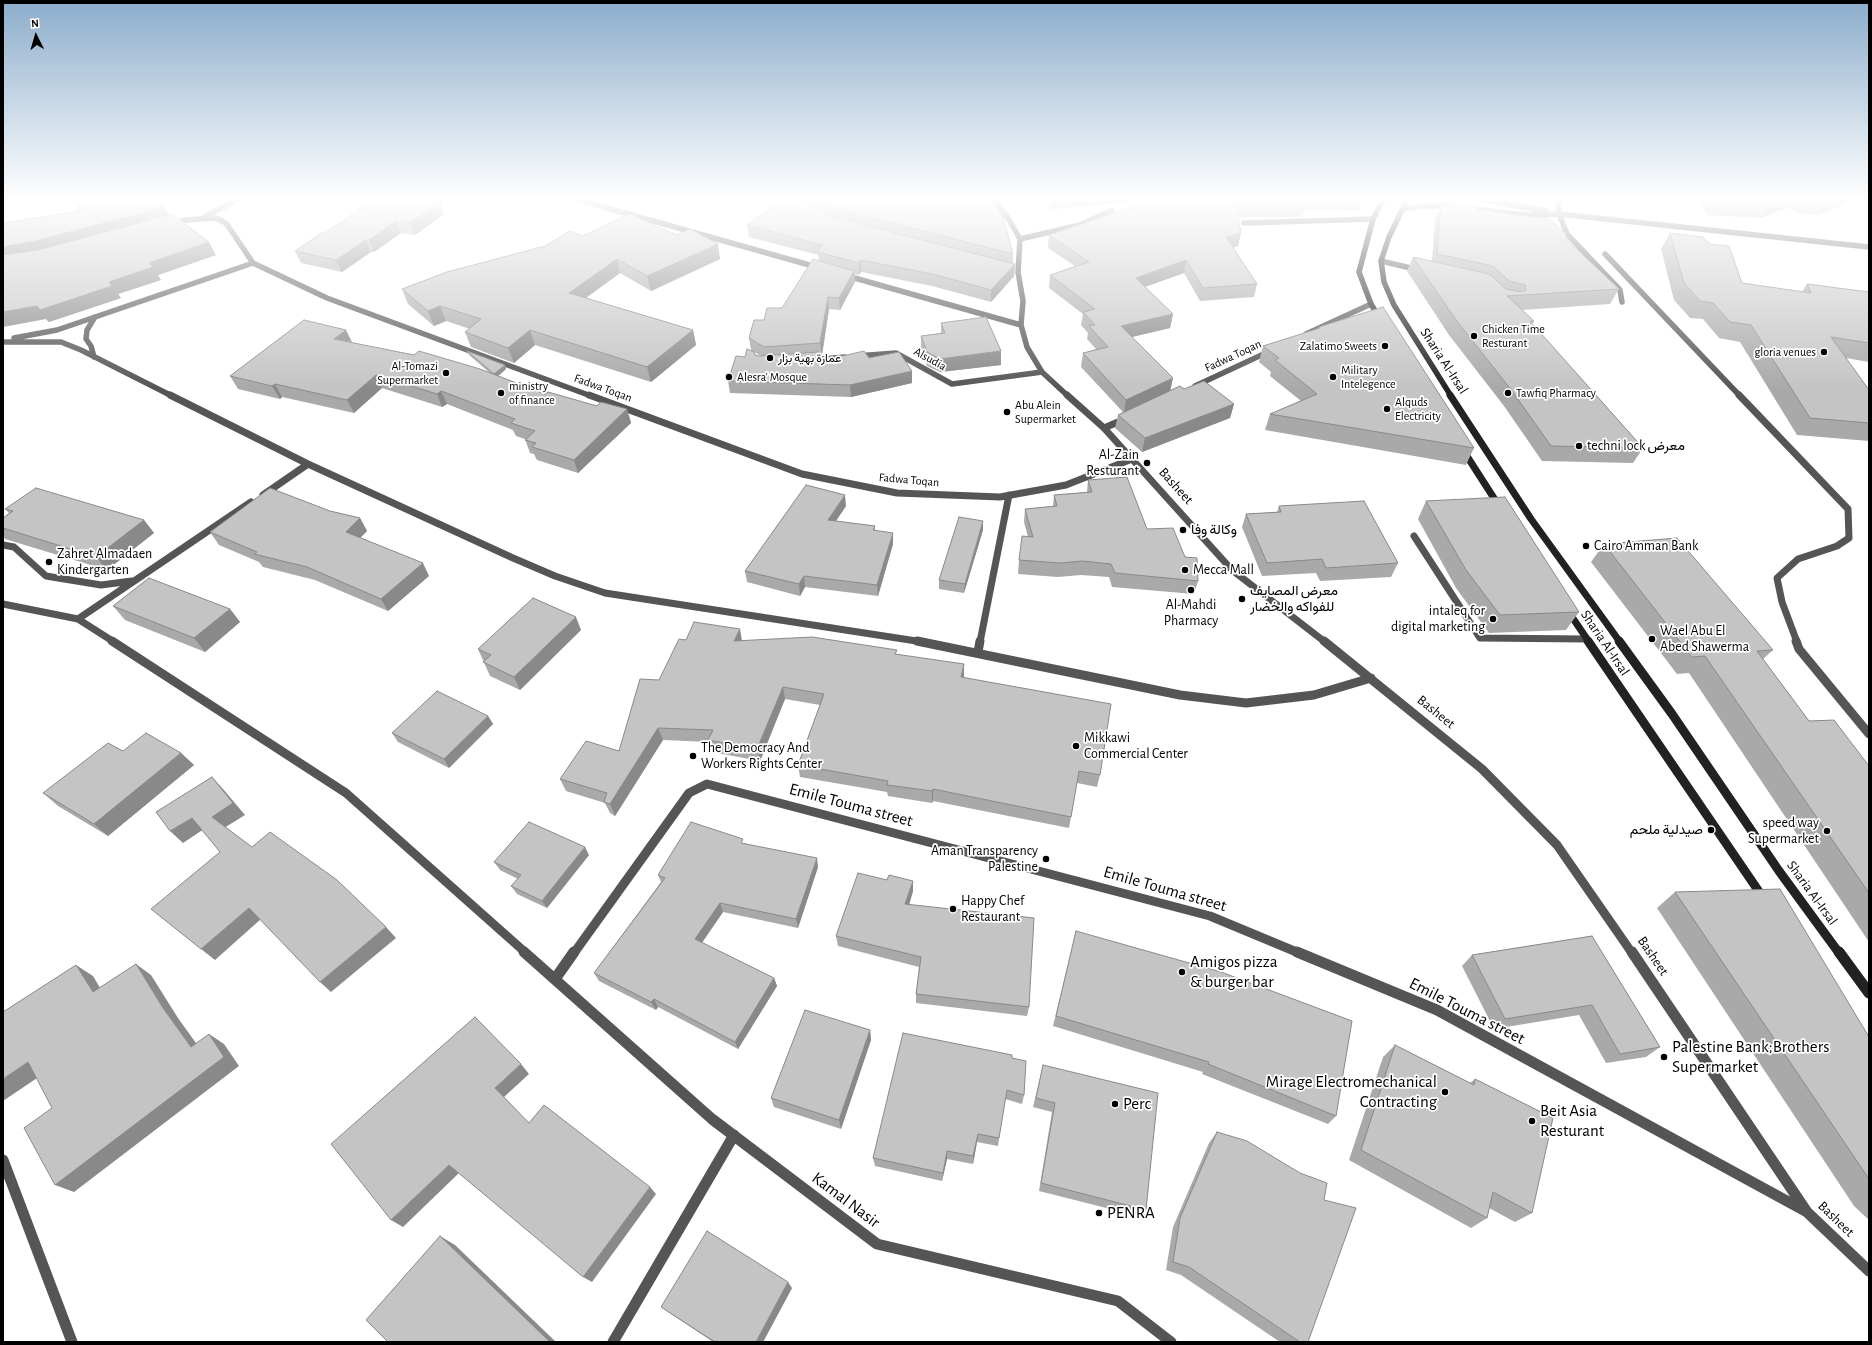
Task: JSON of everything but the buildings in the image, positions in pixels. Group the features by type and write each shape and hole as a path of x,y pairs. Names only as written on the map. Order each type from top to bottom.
{"main road":[{"path":"1361,263 1359,272 1370,304 1383,324"},
{"name":"Sharia Al-Irsal","path":"1381,263 1384,282 1394,305 1423,353 1527,512 1672,714 1779,870 1869,993"},
{"path":"1457,441 1503,513"},
{"name":"Sharia Al-Irsal","path":"1564,606 1770,908"}],"street":[{"path":"3,341 57,330 253,263"},
{"name":"Fadwa Toqan","path":"253,263 328,298 802,474 897,493 1000,497 1066,485 1132,459"},
{"path":"800,263 822,269"},
{"name":"Basheet","path":"1016,263 1015,271 1023,301 1021,325 1027,347 1042,372 1104,428 1232,570 1371,678 1482,769 1557,845 1610,920 1807,1212 1869,1271"},
{"path":"1389,263 1426,271"},
{"path":"1594,263 1620,290 1622,302"},
{"path":"1613,263 1848,510 1849,538 1837,546 1798,559 1777,578 1782,602 1799,650 1869,734"},
{"path":"838,273 1021,325"},
{"path":"1298,338 1370,304"},
{"path":"94,357 91,346 86,339 86,330 95,317"},
{"path":"3,341 61,342 81,350 308,464 513,558 555,576 605,593 919,641 1180,695 1246,703 1314,695 1371,678"},
{"name":"Fadwa Toqan","path":"1190,388 1277,348"},
{"name":"Alsudia","path":"805,360 896,352 952,384 1042,372"},
{"path":"1104,428 1133,415"},
{"path":"3,604 78,619 308,464"},
{"path":"978,652 1009,495"},
{"path":"1414,536 1480,638 1586,639"},
{"path":"3,545 14,547 46,576 101,584 135,581"},
{"name":"Kamal Nasir","path":"78,619 346,793 712,1119 877,1244 1118,1301 1170,1342"},
{"name":"Emile Touma street","path":"554,979 688,793 707,784 1210,916 1437,1010 1807,1212"},
{"path":"613,1342 734,1135"},
{"path":"3,1160 72,1342"}],"place":[{"name":"Chicken Time Resturant","path":"1474,336"},
{"name":"Zalatimo Sweets","path":"1385,346"},
{"name":"gloria venues","path":"1824,352"},
{"name":"عمارة بهية بزار","path":"770,358"},
{"name":"Al-Tomazi Supermarket","path":"446,373"},
{"name":"Alesra' Mosque","path":"729,377"},
{"name":"Military Intelegence","path":"1333,377"},
{"name":"ministry of finance","path":"501,393"},
{"name":"Tawfiq Pharmacy","path":"1508,393"},
{"name":"Alquds Electricity","path":"1387,409"},
{"name":"Abu Alein Supermarket","path":"1007,412"},
{"name":"techni lock معرض","path":"1579,446"},
{"name":"Al-Zain Resturant","path":"1147,463"},
{"name":"وكالة وفا","path":"1183,530"},
{"name":"Cairo Amman Bank","path":"1586,546"},
{"name":"Zahret Almadaen Kindergarten","path":"49,562"},
{"name":"Mecca Mall","path":"1185,570"},
{"name":"Al-Mahdi Pharmacy","path":"1191,590"},
{"name":"معرض المصايف للفواكه والخضار","path":"1242,599"},
{"name":"intaleq for digital marketing","path":"1493,619"},
{"name":"Wael Abu El Abed Shawerma","path":"1652,639"},
{"name":"Mikkawi Commercial Center","path":"1076,746"},
{"name":"The Democracy And Workers Rights Center","path":"693,756"},
{"name":"صيدلية ملحم","path":"1711,830"},
{"name":"speed way Supermarket","path":"1827,831"},
{"name":"Aman Transparency Palestine","path":"1046,859"},
{"name":"Happy Chef Restaurant","path":"953,909"},
{"name":"Amigos pizza & burger bar","path":"1182,972"},
{"name":"Palestine Bank;Brothers Supermarket","path":"1664,1057"},
{"name":"Mirage Electromechanical Contracting","path":"1445,1092"},
{"name":"Perc","path":"1115,1104"},
{"name":"Beit Asia Resturant","path":"1532,1121"},
{"name":"PENRA","path":"1099,1213"}]}
